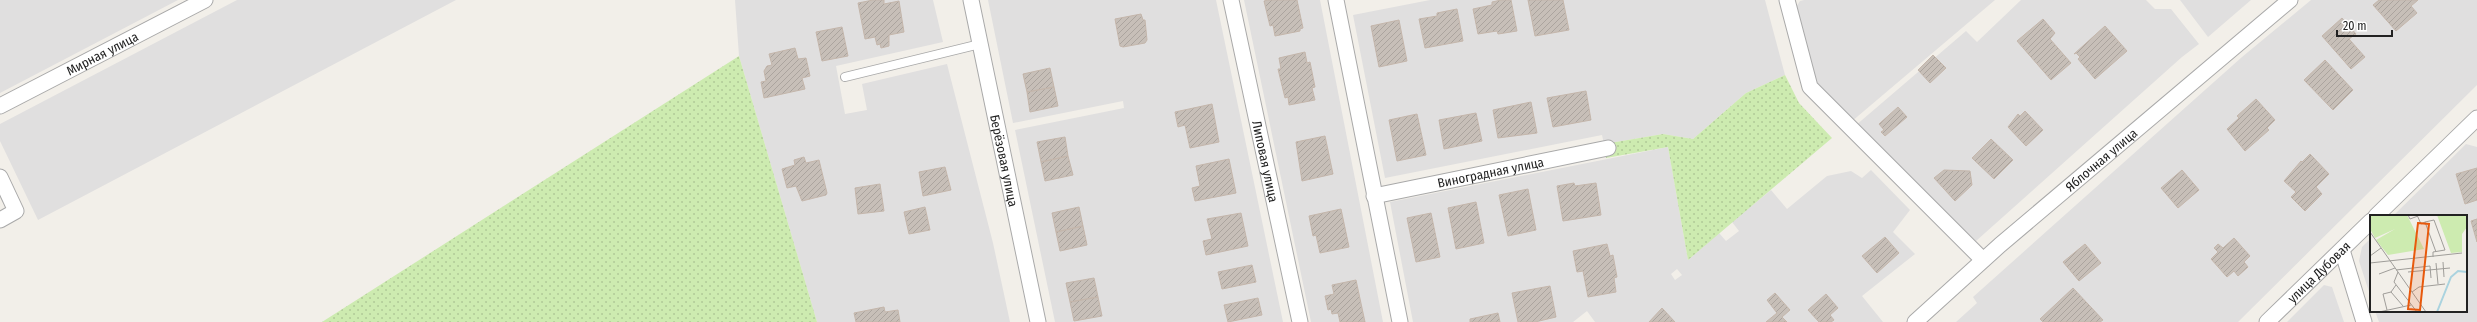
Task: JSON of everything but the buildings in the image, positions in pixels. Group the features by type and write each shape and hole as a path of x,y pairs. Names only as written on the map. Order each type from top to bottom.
{"street":[{"name":"Мирная улица","path":"0,106 205,0"},
{"name":"Берёзовая улица","path":"971,0 1038,322"},
{"name":"Липовая улица","path":"1231,0 1300,322"},
{"path":"1787,0 1810,87 1983,260"},
{"name":"Яблочная улица","path":"1915,322 1983,260 2290,0"},
{"path":"1339,1 1374,196 1400,322"},
{"path":"2377,215 2477,118"},
{"name":"Виноградная улица","path":"1374,196 1608,148"},
{"path":"0,177 16,211 0,220"},
{"name":"улица Дубовая","path":"2267,322 2370,222"},
{"path":"2342,250 2364,322"}],"lane":[{"path":"845,77 980,44"}],"shaded area":[{"path":"0,0 178,0 0,93"},
{"path":"237,0 456,0 38,220 0,141 0,124"},
{"path":"735,0 933,0 943,42 836,66 845,114 867,110 862,84 947,64 993,243 1010,322 817,322 739,56"},
{"path":"988,0 1216,0 1283,322 1055,322 1015,130 1124,108 1123,101 1013,123"},
{"path":"1244,0 1320,0 1383,322 1311,322"},
{"path":"1430,0 1765,0 1785,75 1746,93 1693,139 1663,134 1604,144 1602,135 1385,178 1353,15"},
{"path":"1995,0 1851,122 1818,86 1808,65 1793,12 1800,1"},
{"path":"2021,0 2146,0 2155,9 2171,9 2199,44 2182,57 1976,241 1855,126 1966,31 1977,42"},
{"path":"2180,0 2251,0 2208,37"},
{"path":"2311,0 2477,0 2477,85 2238,322 1956,322 1977,303 1973,297 2242,57"},
{"path":"2466,144 2477,147 2477,322 2379,322 2375,312 2467,312 2467,215 2394,215"},
{"path":"1668,147 1688,260 1719,233 1726,241 1739,231 1732,222 1771,190 1787,209 1827,176 1851,171 1862,178 1871,170 1910,210 1893,232 1915,254 1862,296 1883,322 1595,322 1587,311 1573,322 1413,322 1390,202","holes":["1677,269 1682,275 1675,280 1671,274"]},
{"path":"2370,239 2370,295 2359,261 2362,247"},
{"path":"2324,285 2332,287 2344,322 2287,322"}],"green space":[{"path":"739,56 817,322 322,322"},
{"path":"1785,75 1799,103 1832,138 1688,260 1668,147 1606,158 1604,144 1663,134 1693,139 1746,93"}]}
